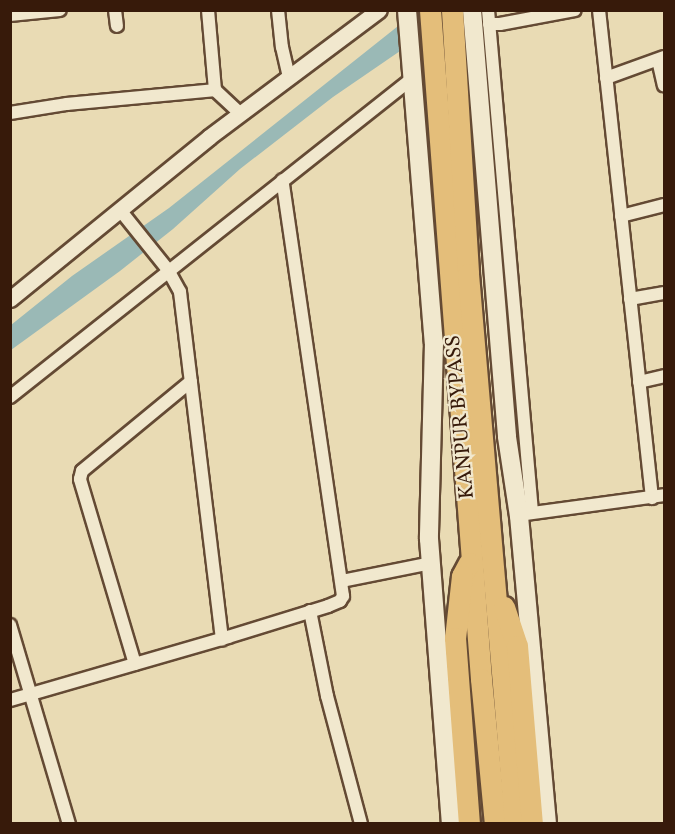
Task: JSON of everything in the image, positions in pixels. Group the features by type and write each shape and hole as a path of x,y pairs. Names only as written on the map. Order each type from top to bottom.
{"highway":[{"name":"KANPUR BYPASS","path":"429,10 495,824"},
{"name":"KANPUR BYPASS","path":"452,10 468,274 515,824"},
{"path":"469,824 455,638 462,576 472,557"},
{"path":"493,575 517,646 532,824"}],"main road":[{"path":"407,10 434,343 434,402 428,495 451,824"},
{"path":"472,10 507,437 526,514 547,824"}],"street":[{"path":"10,15 60,10"},
{"path":"115,10 117,26"},
{"path":"208,10 216,90 241,114"},
{"path":"278,10 282,47 289,77"},
{"path":"10,299 241,114 379,10"},
{"path":"488,10 526,514 658,496 639,382 599,10"},
{"path":"489,24 501,24 574,10"},
{"path":"606,78 661,58 664,85"},
{"path":"10,397 414,77"},
{"path":"10,113 67,104 216,90"},
{"path":"10,700 222,639 340,601 343,596 282,180"},
{"path":"621,216 664,205"},
{"path":"120,210 168,270 180,292 222,639"},
{"path":"630,299 664,293"},
{"path":"639,382 664,376"},
{"path":"135,664 80,479 82,471 191,381"},
{"path":"342,581 431,563"},
{"path":"310,611 327,696 361,824"},
{"path":"10,625 69,824"}],"water":[{"path":"417,11 449,11 403,49 333,97 240,169 173,229 120,271 11,350 11,325 72,276 169,208"}]}
